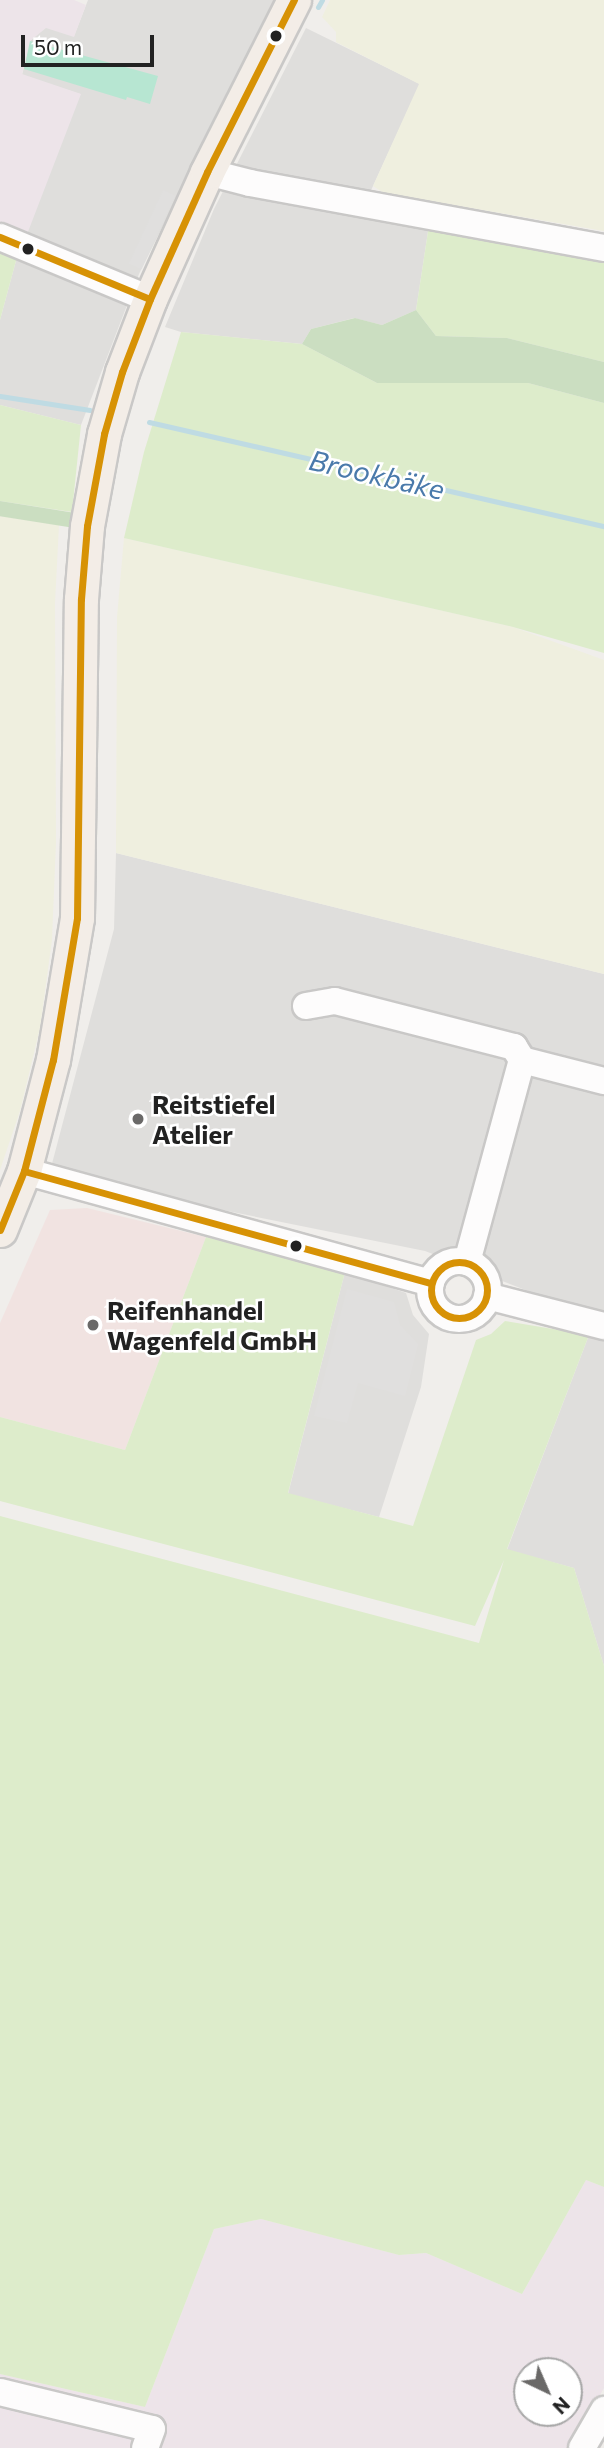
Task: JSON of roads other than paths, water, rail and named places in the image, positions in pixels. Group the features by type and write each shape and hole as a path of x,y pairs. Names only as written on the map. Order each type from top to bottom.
{"main road":[{"path":"0,1230 24,1171 53,1060 77,918 80,599 87,526 104,435 122,372 150,299 208,172 294,0"}],"street":[{"path":"208,172 241,182 604,248"},
{"path":"0,237 150,299"},
{"path":"306,1006 335,1001 514,1047 522,1060 604,1081"},
{"path":"467,1262 522,1060"},
{"path":"24,1171 431,1283"},
{"path":"467,1262 481,1271 486,1279 488,1296 484,1305 471,1317 453,1318 445,1315 433,1301 431,1283 435,1275 448,1263 467,1262"},
{"path":"488,1296 604,1326"},
{"path":"0,2392 148,2439"},
{"path":"582,2448 604,2410"}],"waterway":[{"path":"318,7 322,0"},
{"name":"Brookbäke","path":"0,396 90,410"},
{"name":"Brookbäke","path":"149,422 604,526"}],"place":[{"name":"Reitstiefel Atelier","path":"138,1119"},
{"name":"Reifenhandel Wagenfeld GmbH","path":"93,1325"}]}
